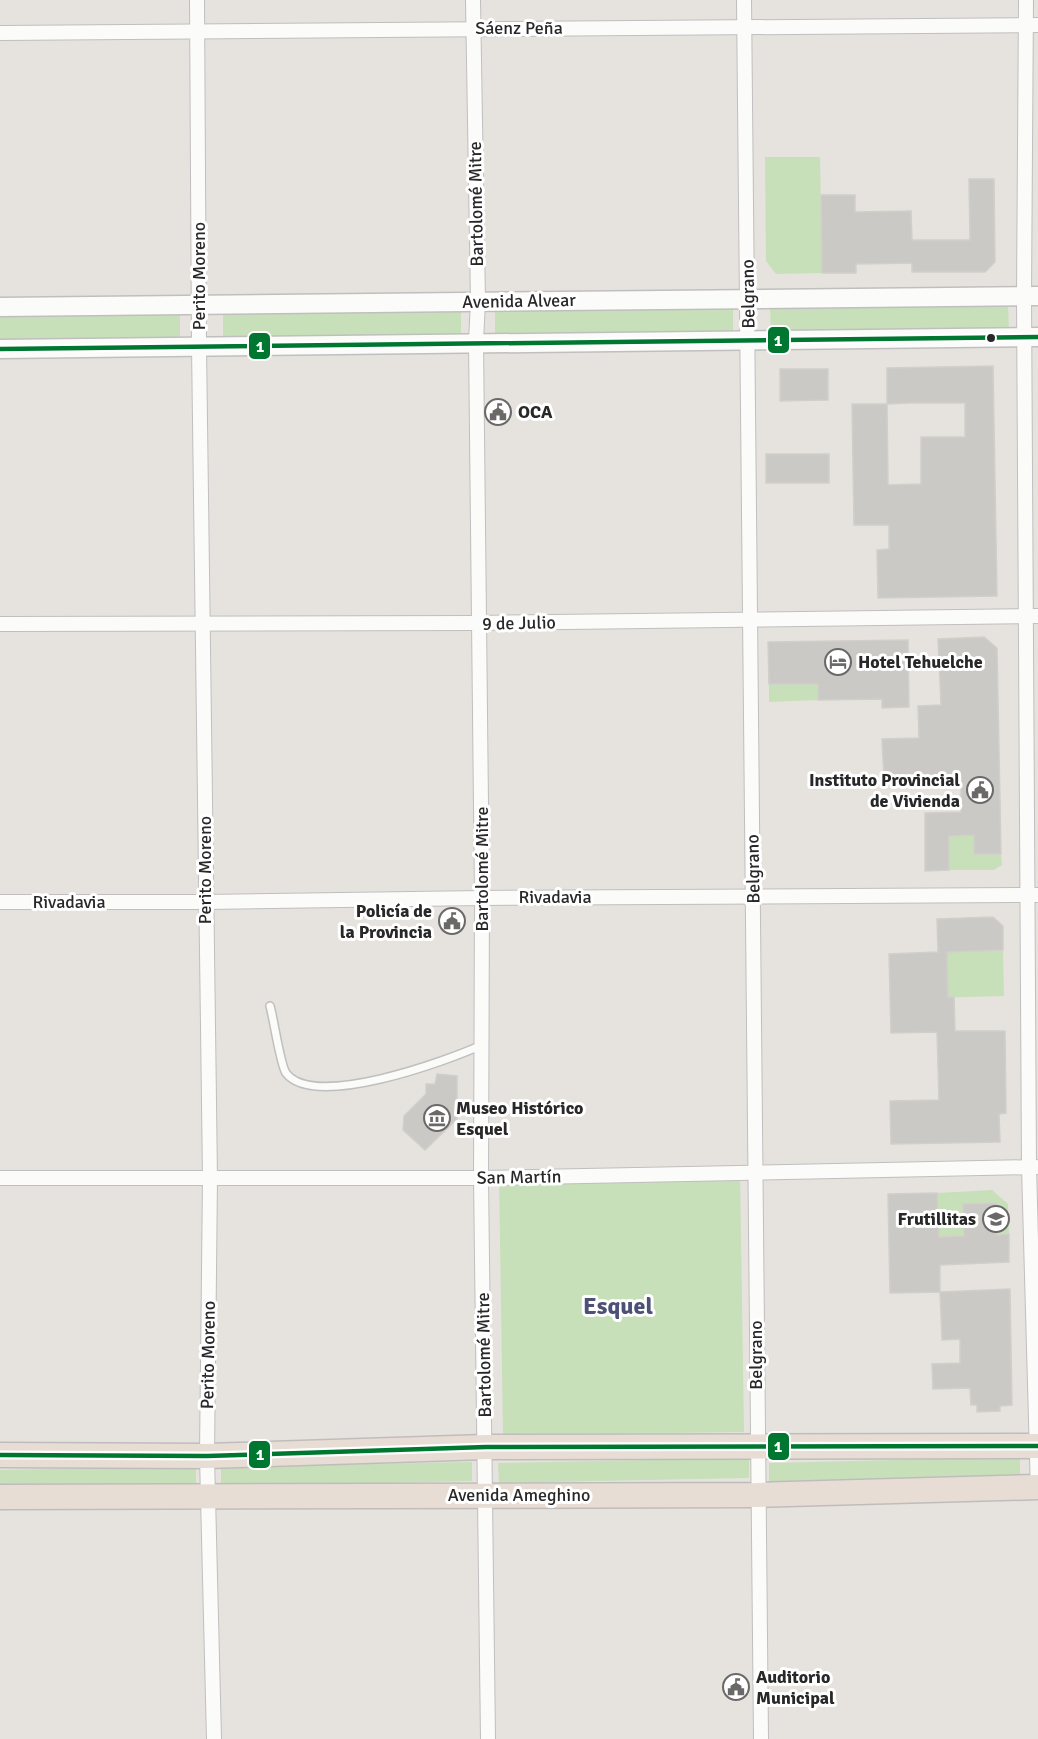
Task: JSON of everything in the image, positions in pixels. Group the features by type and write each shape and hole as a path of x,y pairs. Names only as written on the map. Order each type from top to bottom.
{"highway":[{"path":"0,1455 207,1456 486,1447 1038,1446"},
{"name":"Avenida Ameghino","path":"0,1497 757,1495 1038,1487"}],"main road":[{"name":"Avenida Alvear","path":"0,307 1031,296"},
{"path":"0,349 476,341 749,341 1031,337"}],"street":[{"name":"Perito Moreno","path":"197,0 205,902 210,1178 207,1456 214,1739"},
{"name":"Bartolomé Mitre","path":"473,0 478,302 476,341 482,898 481,1178 488,1739"},
{"name":"Belgrano","path":"744,0 756,1172 756,1445 761,1739"},
{"path":"1026,0 1032,25 1034,1167 1038,1497"},
{"name":"Sáenz Peña","path":"0,33 1032,25"},
{"name":"9 de Julio","path":"0,624 478,623 1033,616"},
{"name":"Rivadavia","path":"0,902 1033,895"},
{"name":"San Martín","path":"0,1178 481,1178 1034,1167"}],"lane":[{"path":"270,1006 285,1071 294,1081 306,1086 331,1088 358,1085 456,1056 482,1045"}],"green space":[{"path":"765,157 820,157 822,273 776,274 766,261"},
{"path":"1008,304 1009,330 771,333 770,307"},
{"path":"733,307 733,334 495,336 495,310"},
{"path":"461,309 461,336 223,338 223,312"},
{"path":"180,312 180,339 0,341 0,314"},
{"path":"818,683 818,700 769,702 769,684"},
{"path":"974,835 975,854 1001,854 1002,865 994,870 949,870 949,836"},
{"path":"1003,950 1004,996 890,999 947,980 947,952"},
{"path":"740,1172 744,1432 503,1435 499,1175"},
{"path":"992,1190 1008,1204 1009,1234 997,1235 995,1203 963,1204 964,1236 939,1237 937,1193"},
{"path":"1020,1457 1020,1477 769,1482 769,1463"},
{"path":"749,1458 749,1478 499,1483 498,1463"},
{"path":"472,1462 472,1481 221,1487 221,1467"},
{"path":"196,1466 196,1485 0,1489 0,1470"}],"building":[{"path":"969,179 994,179 995,262 985,272 912,272 912,263 856,264 856,273 822,273 821,195 855,195 855,212 911,211 912,240 970,240"},
{"path":"993,366 997,596 878,598 877,550 889,549 889,525 854,525 852,404 887,404 887,368","holes":["965,403 965,437 921,437 921,484 888,485 887,404"]},
{"path":"780,369 828,369 828,400 780,401"},
{"path":"766,454 829,454 829,483 766,483"},
{"path":"984,637 997,648 1001,854 974,854 974,835 949,836 949,870 925,871 925,813 961,812 961,776 884,778 882,739 919,738 918,706 941,705 938,639"},
{"name":"Hotel Tehuelche","path":"908,640 909,707 882,708 882,699 818,700 818,684 769,684 768,642"},
{"path":"993,917 1003,926 1003,950 947,952 948,997 954,997 955,1031 1005,1031 1006,1113 999,1114 1000,1142 891,1144 890,1101 939,1100 937,1032 891,1033 889,954 938,952 937,919"},
{"path":"437,1074 457,1076 457,1119 425,1150 403,1130 404,1116 426,1094 426,1084 435,1084"},
{"path":"937,1193 939,1237 964,1236 963,1204 996,1203 997,1235 1009,1234 1009,1262 940,1265 940,1292 890,1293 888,1194"},
{"path":"1010,1289 1012,1405 1000,1406 1000,1411 977,1412 977,1405 971,1405 970,1388 933,1389 932,1364 960,1363 960,1339 942,1340 940,1292"}],"transit line":[{"name":"1","path":"0,349 1038,337"},
{"name":"1","path":"0,1455 207,1456 486,1447 1038,1446"}],"place":[{"name":"OCA","path":"498,412"},
{"name":"Hotel Tehuelche","path":"838,662"},
{"name":"Instituto Provincial de Vivienda","path":"980,790"},
{"name":"Policía de la Provincia","path":"452,921"},
{"name":"Museo Histórico Esquel","path":"437,1118"},
{"name":"Frutillitas","path":"996,1219"},
{"name":"Auditorio Municipal","path":"736,1687"}],"district":[{"name":"Esquel","path":"618,1306"}]}
